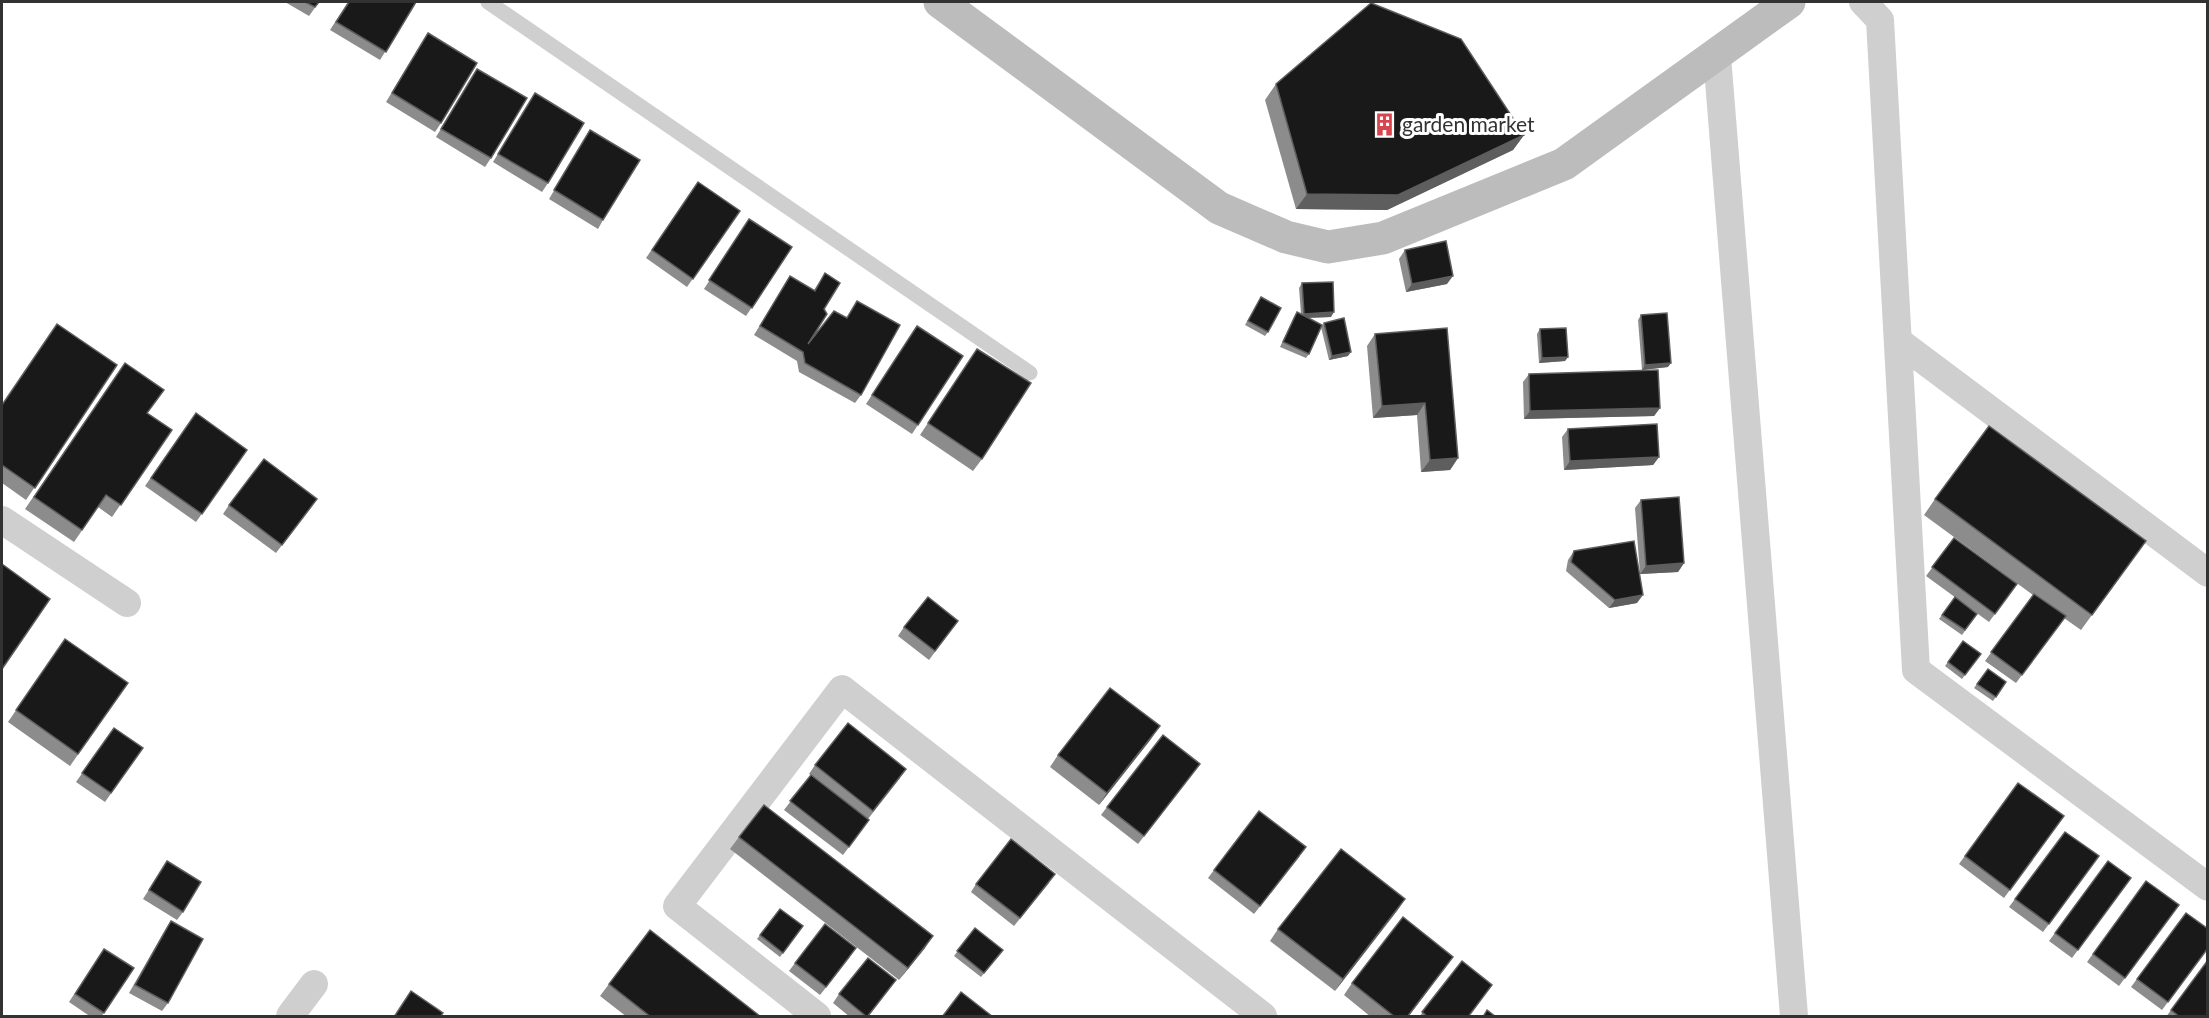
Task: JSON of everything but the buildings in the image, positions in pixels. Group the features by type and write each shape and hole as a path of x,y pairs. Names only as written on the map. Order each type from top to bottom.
{"street":[{"path":"940,2 1219,208 1286,237 1328,247 1383,238 1564,164 1789,2"},
{"path":"1863,2 1880,20 1916,670 2208,888"},
{"path":"1717,56 1794,1017"},
{"path":"1898,341 2208,573"},
{"path":"2,520 127,603"},
{"path":"817,1017 677,906 842,689 1263,1017"},
{"path":"290,1017 314,984"}],"lane":[{"path":"488,2 1030,373"}],"place":[{"name":"garden market","path":"1384,125"}]}
